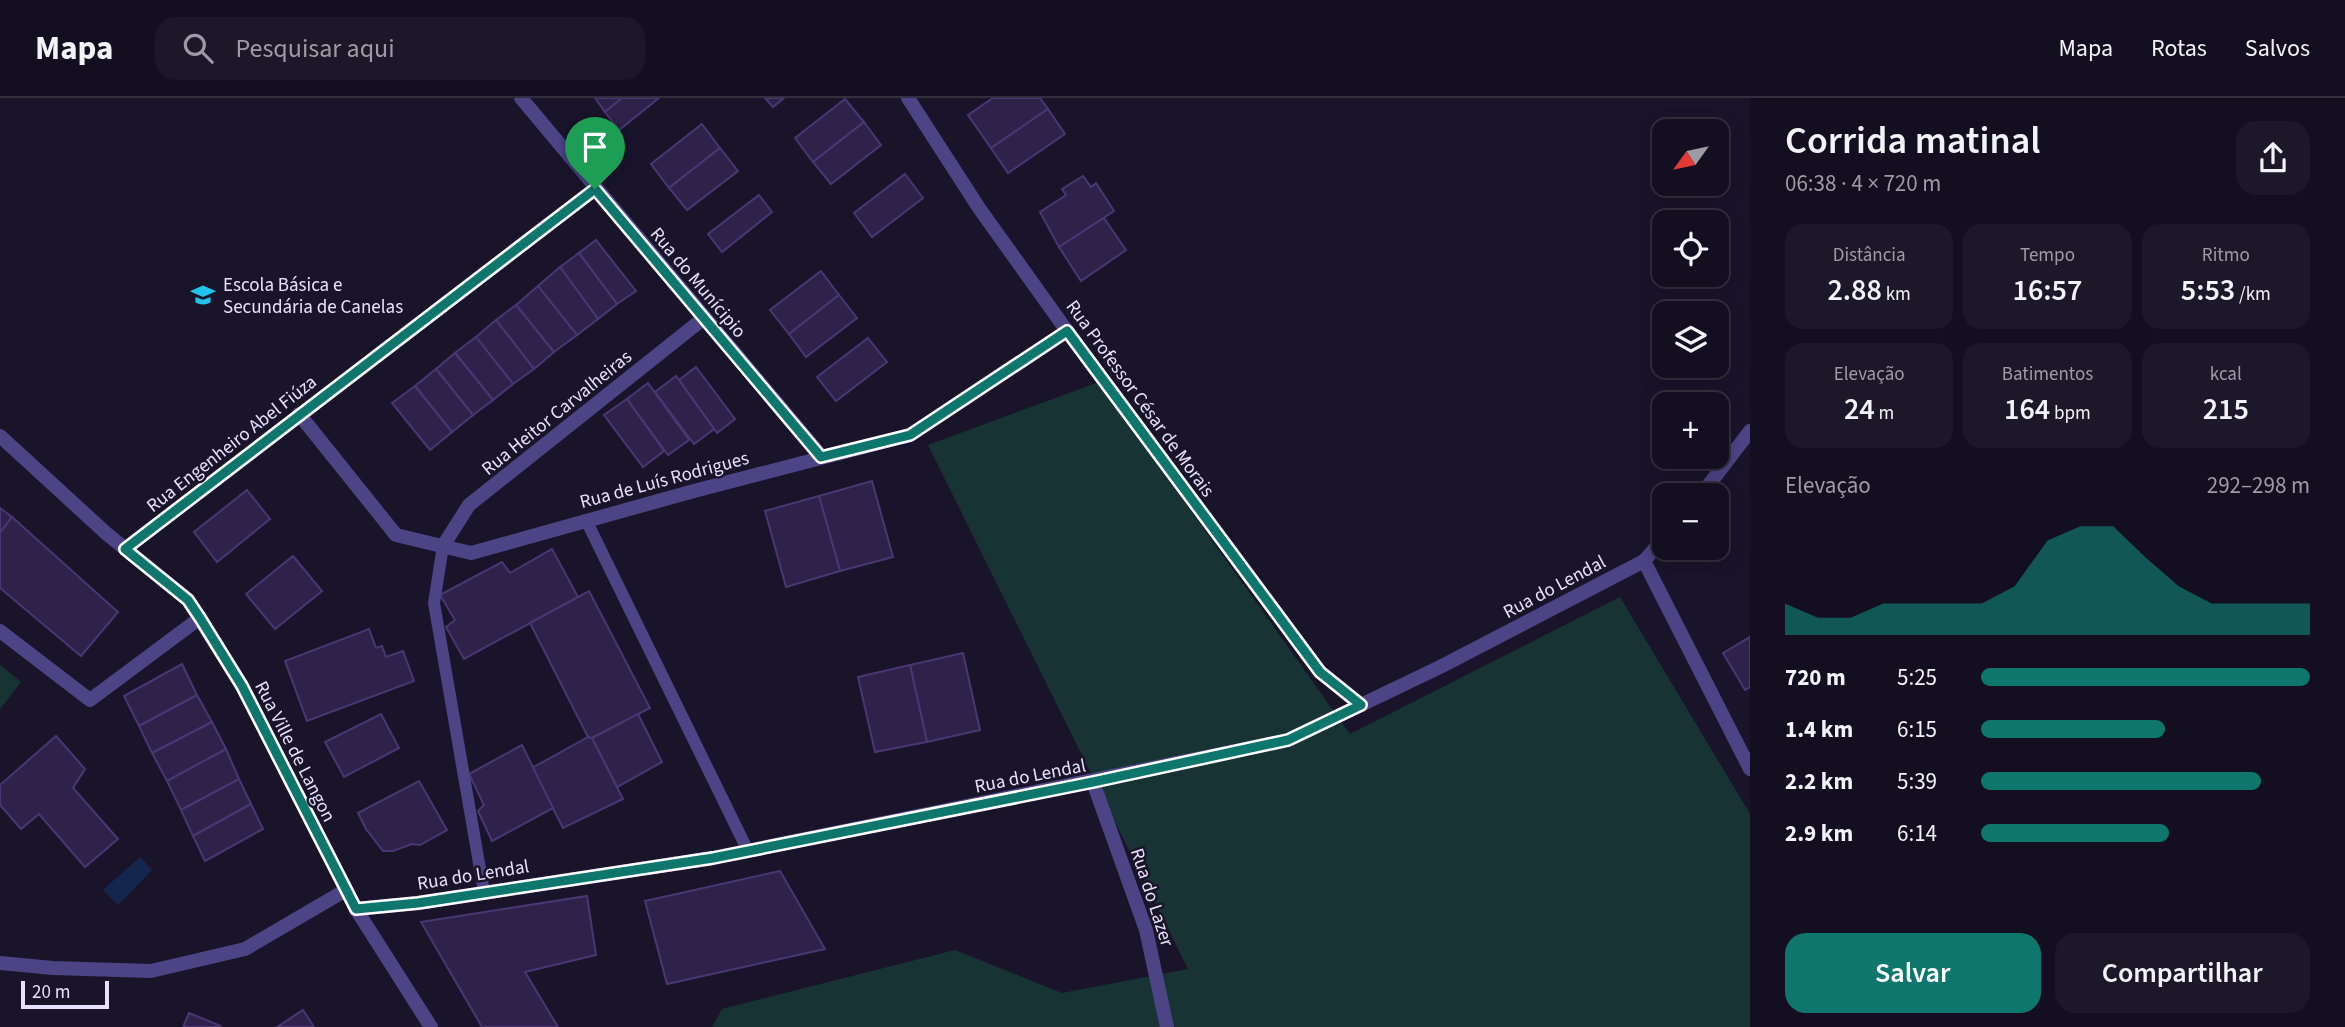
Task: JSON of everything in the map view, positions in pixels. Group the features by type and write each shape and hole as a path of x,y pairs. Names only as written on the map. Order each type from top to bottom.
{"street":[{"name":"Rua do Munícipio","path":"521,98 821,457"},
{"name":"Rua Professor César de Morais","path":"908,98 979,208 1067,331 1320,672 1361,705"},
{"name":"Rua Engenheiro Abel Fiúza","path":"125,549 595,189"},
{"name":"Rua Heitor Carvalheiras","path":"443,546 469,505 704,318"},
{"name":"Rua de Luís Rodrigues","path":"299,414 396,535 471,553 910,435 1067,331"},
{"path":"1711,483 1750,431"},
{"name":"Rua Ville de Langon","path":"0,436 125,549 188,600 242,686 356,909 431,1027"},
{"name":"Rua do Lendal","path":"356,909 418,903 748,851 1288,740 1442,666 1644,561 1652,552"},
{"path":"1644,561 1750,769"},
{"path":"0,631 90,700 200,618"},
{"name":"Rua do Lazer","path":"1093,782 1146,930 1167,1027"},
{"path":"0,963 53,968 151,971 245,949 346,890"}],"lane":[{"path":"586,520 748,851"},
{"path":"443,546 434,603 484,892"}],"green space":[{"path":"1099,382 1350,734 1620,597 1750,814 1750,1027 712,1027 722,1009 955,950 1062,993 1188,969 928,445"},
{"path":"0,665 21,682 0,709"}],"water":[{"path":"140,857 152,870 118,905 103,890"}],"building":[{"path":"595,98 622,98 605,112"},
{"path":"622,98 659,98 619,130 605,112"},
{"path":"765,98 784,98 773,107"},
{"path":"993,98 1040,98 1048,109 991,148 968,115"},
{"path":"845,99 864,122 813,162 795,138"},
{"path":"1048,109 1065,134 1008,173 991,148"},
{"path":"864,122 881,145 831,184 813,162"},
{"path":"702,124 720,148 669,188 651,164"},
{"path":"720,148 738,171 687,210 669,188"},
{"path":"905,174 923,198 872,237 854,213"},
{"path":"1083,176 1091,187 1096,183 1114,211 1059,247 1040,212 1066,195 1062,189"},
{"path":"759,195 772,212 722,252 708,234"},
{"path":"1104,218 1126,250 1081,281 1059,247"},
{"path":"596,240 636,291 617,304 579,253"},
{"path":"579,253 617,304 598,319 560,267"},
{"path":"560,267 598,319 577,335 538,286"},
{"path":"821,271 839,295 789,334 770,310"},
{"path":"538,286 577,335 554,352 516,305"},
{"path":"839,295 857,318 806,357 789,334"},
{"path":"516,305 554,352 534,369 496,320"},
{"path":"496,320 534,369 513,384 476,337"},
{"path":"476,337 513,384 493,400 455,353"},
{"path":"868,338 887,362 836,401 817,377"},
{"path":"455,353 493,400 473,415 436,369"},
{"path":"696,367 735,419 717,433 679,380"},
{"path":"436,369 473,415 452,432 415,386"},
{"path":"676,376 714,429 694,444 655,392"},
{"path":"648,383 689,440 668,455 627,399"},
{"path":"415,386 452,432 430,450 392,403"},
{"path":"627,399 664,451 643,467 604,415"},
{"path":"872,481 893,557 840,571 819,496"},
{"path":"247,490 270,519 217,562 194,532"},
{"path":"819,496 840,571 786,587 765,511"},
{"path":"0,508 12,517 0,533"},
{"path":"12,517 118,612 81,656 0,588 0,533"},
{"path":"552,549 578,597 464,659 446,627 455,620 440,595 502,562 510,573"},
{"path":"293,556 322,591 275,629 246,594"},
{"path":"589,591 650,708 592,738 588,737 530,623"},
{"path":"369,629 376,648 382,646 386,657 403,651 414,681 307,721 285,661"},
{"path":"1750,637 1750,687 1745,690 1723,653"},
{"path":"963,653 980,730 927,742 910,665"},
{"path":"182,664 197,695 139,726 124,696"},
{"path":"910,665 927,742 875,752 858,677"},
{"path":"197,695 212,722 152,753 139,726"},
{"path":"381,714 399,748 344,777 325,742"},
{"path":"638,714 662,762 617,787 592,738"},
{"path":"212,722 226,749 167,781 152,753"},
{"path":"56,736 85,769 73,788 118,839 85,867 39,814 21,829 0,805 0,785"},
{"path":"588,737 592,738 623,799 563,828 532,768"},
{"path":"522,745 553,808 492,841 478,811 484,805 469,774"},
{"path":"226,749 239,779 181,810 167,781"},
{"path":"239,779 251,804 193,836 181,810"},
{"path":"419,781 447,830 420,845 412,844 393,851 383,851 366,829 358,813"},
{"path":"251,804 263,829 205,861 193,836"},
{"path":"780,871 825,949 667,984 645,901"},
{"path":"587,896 596,955 525,972 558,1027 482,1027 421,922"},
{"path":"303,1010 314,1027 277,1027"},
{"path":"189,1013 221,1026 183,1027"}],"place":[{"name":"Escola Básica e Secundária de Canelas","path":"203,295"}],"route":[{"path":"595,189 821,457 910,435 1067,331 1320,672 1361,705 1288,740 1093,782 713,858 418,903 356,909 242,686 200,618 188,600 125,549 595,189"}]}
